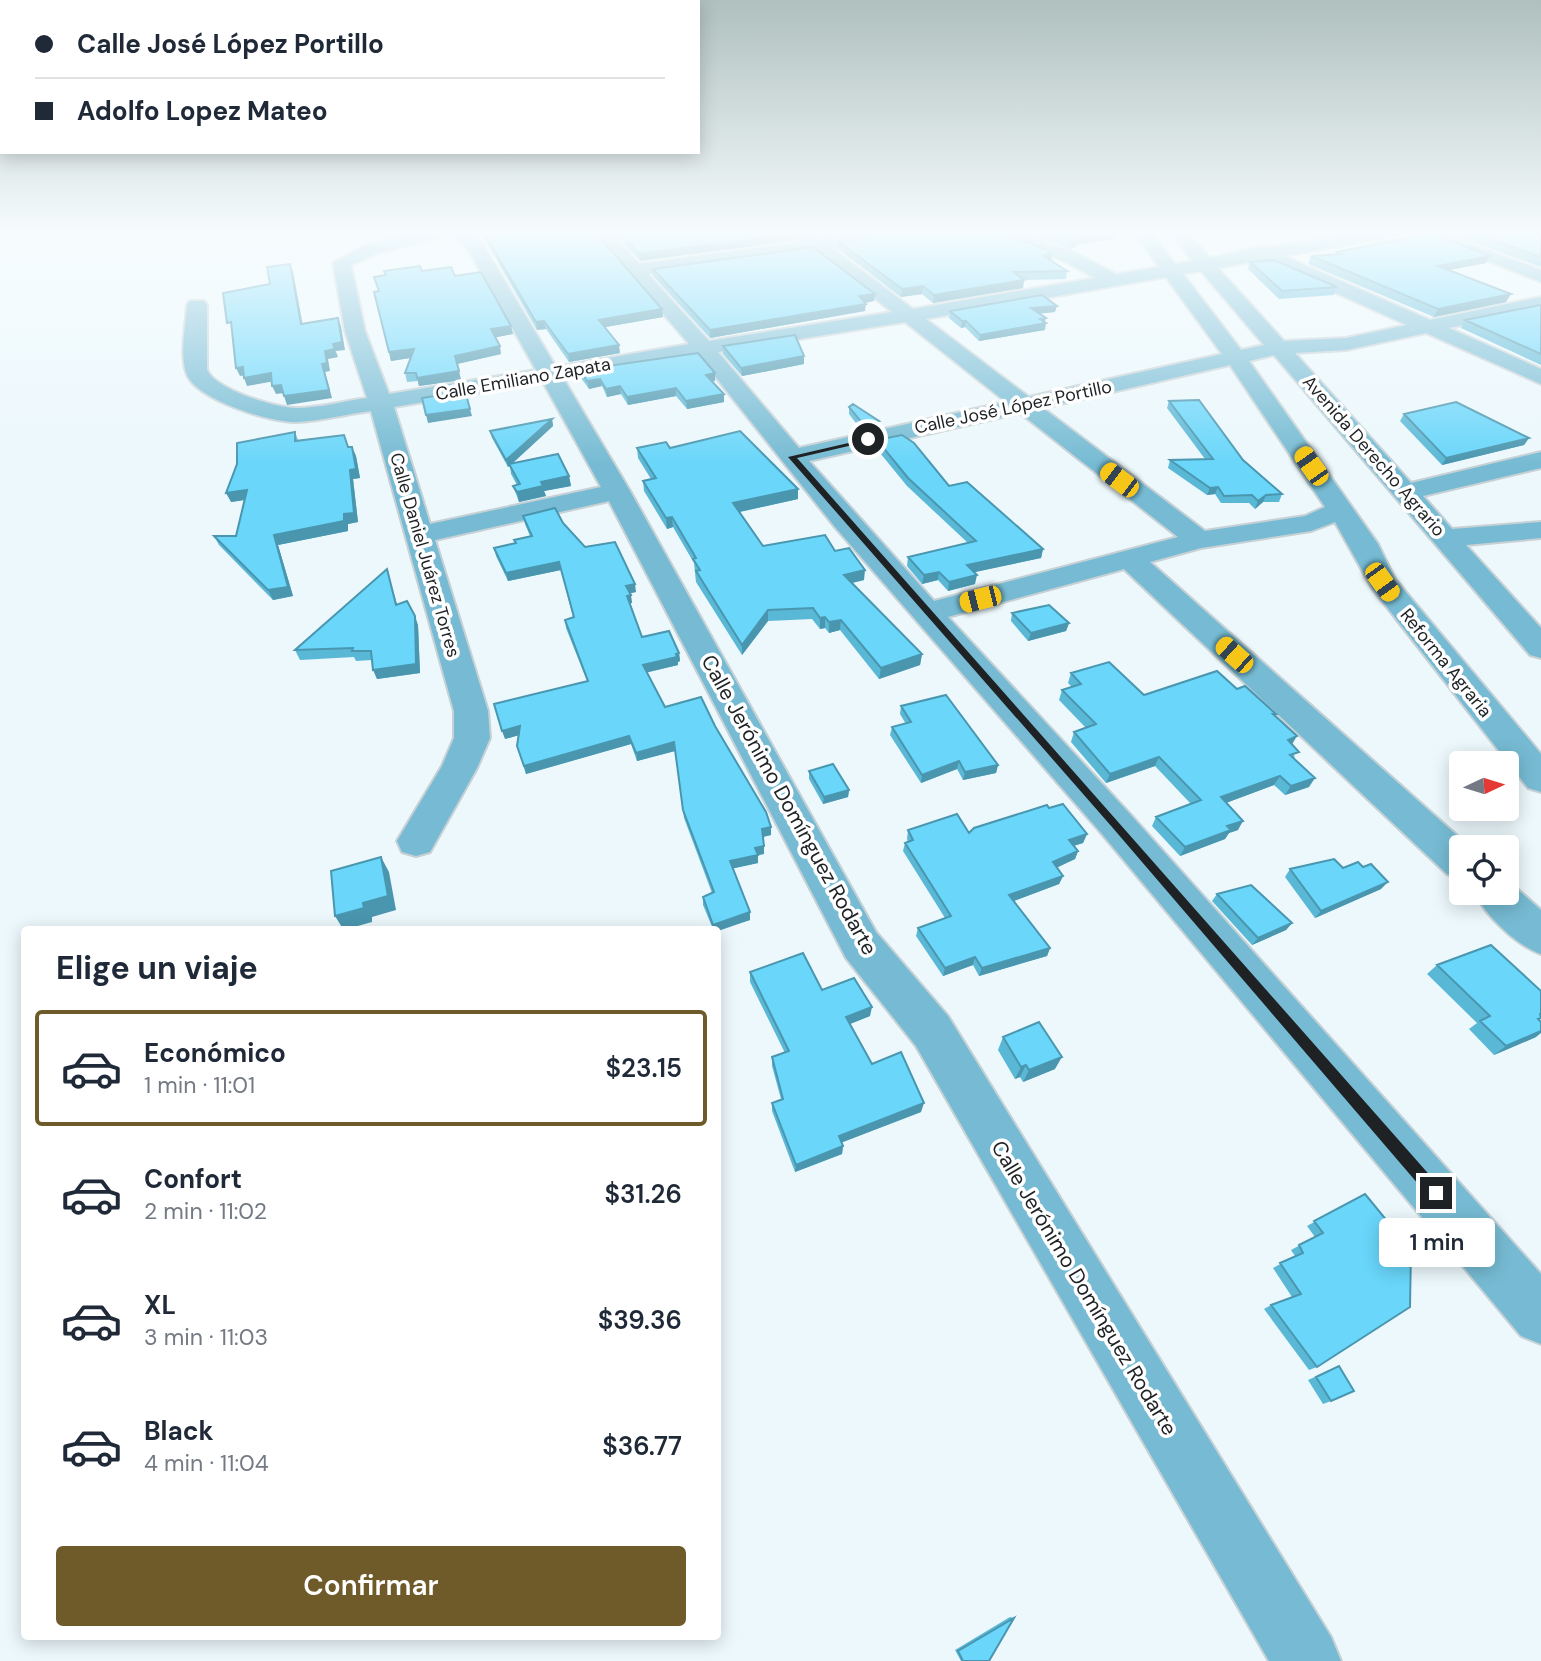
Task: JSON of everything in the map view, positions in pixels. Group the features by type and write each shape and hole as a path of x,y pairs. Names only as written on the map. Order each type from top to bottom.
{"street":[{"name":"Calle Emiliano Zapata","path":"197,311 198,374 205,383 216,391 281,414 306,414 381,404 624,360 940,311"},
{"name":"Calle Daniel Juárez Torres","path":"352,311 355,331 381,404 471,711 472,738 459,768 416,841"},
{"name":"Calle Jerónimo Domínguez Rodarte","path":"513,311 617,491 861,945 932,1031 1294,1652"},
{"path":"671,311 845,521 930,612 1541,1316"},
{"path":"902,311 1199,540"},
{"name":"Reforma Agraria","path":"1200,311 1341,510 1398,604 1541,779"},
{"name":"Avenida Derecho Agrario","path":"1250,311 1278,348 1541,648"},
{"path":"1391,311 1541,377"},
{"path":"1278,348 1319,348 1508,311"},
{"name":"Calle José López Portillo","path":"792,457 1278,348"},
{"path":"1407,492 1540,460"},
{"path":"419,535 617,491"},
{"path":"930,612 1199,540 1311,523 1341,510"},
{"path":"1447,538 1541,530"},
{"path":"1131,560 1449,852"},
{"path":"1508,905 1541,936"}],"building":[{"path":"225,311 299,311 301,324 338,318 342,342 333,344 335,349 325,351 327,363 322,364 329,390 284,396 281,385 272,386 271,373 244,378 243,367 236,368 231,322 227,323"},
{"path":"379,311 502,311 511,326 491,329 500,346 455,356 459,371 417,378 416,373 405,373 414,349 389,352"},
{"path":"529,311 653,311 599,320 619,345 568,354 544,321 536,322"},
{"path":"692,311 827,311 710,330"},
{"path":"950,311 1035,311 1046,318 1040,319 1046,323 980,335 966,321 962,321"},
{"path":"1512,311 1541,311 1541,354 1465,320"},
{"path":"795,335 804,356 741,368 723,346"},
{"path":"698,353 715,373 706,375 724,394 686,401 676,388 627,397 620,386 606,389 600,379 587,381 580,370"},
{"path":"465,391 470,409 426,415 422,398"},
{"path":"1199,400 1243,460 1282,494 1266,495 1258,501 1252,495 1224,496 1218,487 1210,488 1170,460 1213,459 1169,401"},
{"path":"1456,402 1529,438 1446,458 1404,414"},
{"path":"853,404 879,421 863,424 849,407"},
{"path":"552,419 506,460 490,431"},
{"path":"740,431 798,489 733,503 763,546 825,535 835,551 849,548 865,570 844,575 922,654 881,668 841,620 829,622 825,617 820,618 813,608 768,610 742,645 696,571 700,570 693,559 696,558 672,517 666,518 643,481 656,478 637,448 666,442 670,448"},
{"path":"295,432 295,441 344,435 348,447 352,447 356,469 350,470 354,513 344,514 344,521 274,535 288,587 268,590 214,536 236,536 247,490 226,493 237,464 237,443"},
{"path":"902,435 914,443 949,486 967,482 1043,549 967,565 977,575 949,582 939,572 924,575 908,557 976,541 908,478 877,440"},
{"path":"558,454 569,476 541,482 543,486 517,492 513,486 520,484 509,464"},
{"path":"555,508 563,523 585,547 615,542 635,584 626,586 631,595 627,596 642,637 669,631 679,653 676,654 677,657 643,665 665,707 701,697 766,812 771,827 762,829 764,846 755,848 758,855 730,861 750,912 713,925 703,897 714,892 683,810 674,742 636,753 629,736 524,766 517,746 520,726 502,731 494,704 588,681 565,620 574,617 559,562 506,573 494,548 532,536 523,516"},
{"path":"387,569 396,605 407,601 415,616 416,664 373,670 371,651 352,651 353,648 295,650"},
{"path":"1049,605 1069,623 1031,633 1012,613"},
{"path":"1109,662 1144,695 1217,671 1237,689 1245,686 1297,736 1288,740 1299,752 1290,755 1315,778 1291,786 1280,776 1221,797 1243,821 1227,826 1231,830 1185,847 1156,817 1201,800 1159,757 1110,774 1074,732 1096,724 1062,690 1081,684 1071,673"},
{"path":"946,695 998,765 965,772 959,761 922,775 892,727 911,722 901,706"},
{"path":"833,764 849,790 824,797 809,771"},
{"path":"1063,804 1087,834 1069,840 1078,851 1053,862 1063,876 1009,895 1050,948 982,968 975,957 945,968 918,928 951,916 905,843 913,840 908,830 957,814 969,833 974,828 1047,805 1049,808"},
{"path":"381,857 388,896 363,903 364,908 335,916 331,871"},
{"path":"1334,859 1343,868 1358,862 1363,867 1371,864 1388,882 1321,911 1290,869"},
{"path":"1251,885 1292,923 1258,938 1217,894"},
{"path":"1491,945 1541,991 1541,1018 1538,1019 1541,1022 1541,1031 1506,1046 1480,1021 1490,1016 1437,965"},
{"path":"803,953 822,990 854,978 872,1007 846,1017 872,1064 901,1052 924,1103 839,1136 843,1146 796,1165 772,1103 783,1099 772,1057 789,1051 750,972"},
{"path":"1039,1022 1062,1057 1029,1070 1026,1065 1021,1067 1003,1037"},
{"path":"1365,1194 1411,1250 1410,1307 1317,1367 1271,1305 1301,1294 1280,1263 1303,1253 1299,1245 1323,1233 1314,1221"},
{"path":"1339,1366 1354,1391 1331,1401 1316,1377"},
{"path":"1014,1618 989,1661 963,1661 958,1651"}],"route":[{"path":"868,439 792,457 845,521 930,612 1436,1193"}]}
